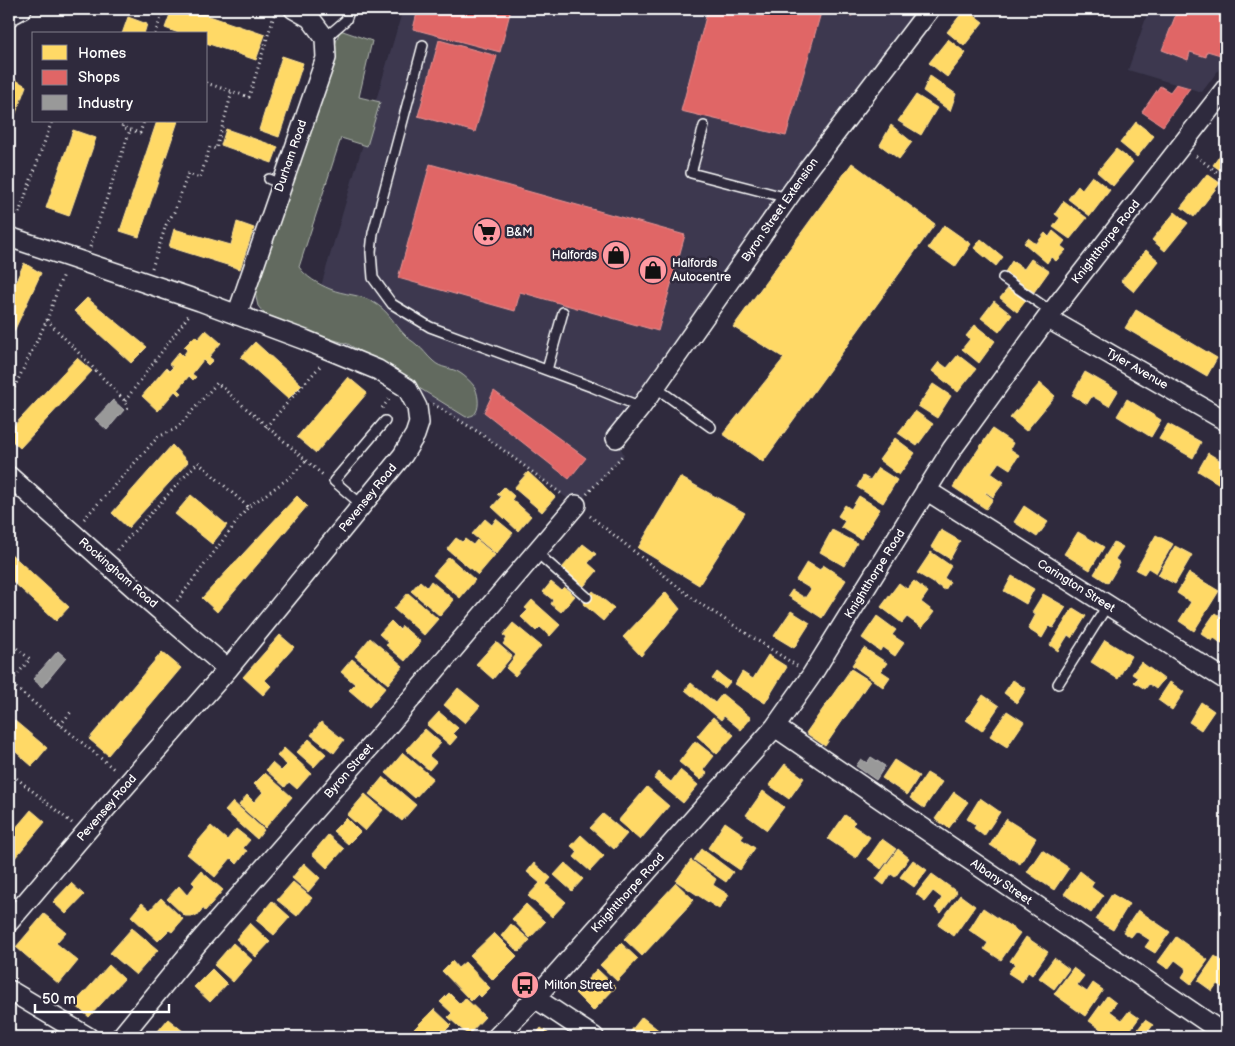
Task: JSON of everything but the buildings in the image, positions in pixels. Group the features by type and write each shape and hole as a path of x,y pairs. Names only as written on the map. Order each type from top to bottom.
{"street":[{"path":"9,16 22,9"},
{"path":"294,9 310,18 325,38"},
{"name":"Byron Street Extension","path":"616,438 641,407 806,172 930,9"},
{"name":"Durham Road","path":"237,315 275,181 326,58 325,38"},
{"name":"Knightthorpe Road","path":"496,1037 535,998 775,727 812,676 952,448 1050,315 1226,88"},
{"name":"Pevensey Road","path":"9,237 200,301 378,370 407,388 417,407 419,423 415,435 403,455 228,669 84,833 9,922"},
{"name":"Tyler Avenue","path":"1050,315 1226,420"},
{"name":"Rockingham Road","path":"9,476 228,669"},
{"name":"Carington Street","path":"926,490 1226,680"},
{"name":"Byron Street","path":"121,1037 197,944 382,733 576,505"},
{"name":"Albany Street","path":"775,727 1226,1035"},
{"path":"9,990 88,1037"},
{"path":"535,998 594,1037"}],"lane":[{"path":"325,38 346,20 350,9"},
{"path":"424,44 373,233 371,252 374,278 392,304 430,327 641,407"},
{"path":"704,126 691,173 788,198"},
{"path":"1004,278 1050,315"},
{"path":"547,370 564,312"},
{"path":"655,387 710,427"},
{"path":"362,505 334,481 385,421"},
{"path":"536,552 587,597"},
{"path":"1058,684 1107,606"}],"path":[{"path":"156,32 164,9"},
{"path":"208,84 249,97 276,9"},
{"path":"148,283 166,225 174,212 188,174 200,178 210,147 216,149 232,92"},
{"path":"20,213 52,122"},
{"path":"124,122 122,127 140,133 144,122"},
{"path":"9,396 77,260 130,130"},
{"path":"1182,145 1226,178"},
{"path":"125,401 200,301"},
{"path":"48,320 125,401 128,410"},
{"path":"266,427 332,352"},
{"path":"71,532 158,437 177,428 217,382 325,477 330,470"},
{"path":"376,414 402,385"},
{"path":"433,404 483,434 576,505 696,601 812,676"},
{"path":"576,505 624,455 616,438"},
{"path":"166,616 248,507 289,478 306,461"},
{"path":"105,562 198,462 248,507"},
{"path":"9,642 30,659 10,684 129,782"},
{"path":"60,724 72,712"},
{"path":"9,772 84,833"}],"shaded area":[{"path":"403,9 930,9 616,438 624,455 576,505 483,435 407,388 305,340"},
{"path":"1149,9 1226,9 1226,60 1202,92 1128,70"}],"green space":[{"path":"340,30 372,41 359,97 380,102 367,146 341,138 299,267 309,277 326,287 368,299 387,313 406,336 436,364 457,371 466,377 474,386 477,395 477,409 472,416 466,417 348,344 270,321 258,306 255,293 259,274"}],"place":[{"name":"B&M","path":"487,232"},
{"name":"Halfords","path":"616,255"},
{"name":"Halfords Autocentre","path":"653,270"},
{"name":"Milton Street","path":"525,985"}]}
